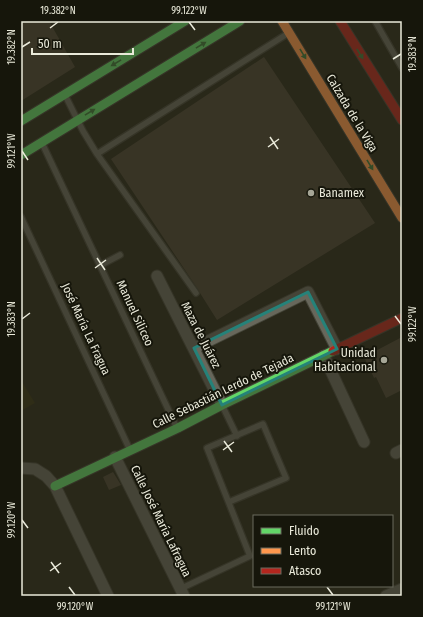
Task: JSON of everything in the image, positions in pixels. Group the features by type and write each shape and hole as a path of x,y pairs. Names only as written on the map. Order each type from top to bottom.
{"street":[{"path":"21,121 185,21"},
{"path":"21,154 240,21"},
{"name":"Calzada de la Viga","path":"282,21 402,218"},
{"path":"340,21 402,120"},
{"name":"Maza de Juárez","path":"157,276 222,405"},
{"path":"194,348 308,292 337,349"},
{"name":"Calle Sebastián Lerdo de Tejada","path":"55,486 178,428 222,405 402,318"},
{"path":"324,356 364,442"},
{"name":"Calle José María Lafragua","path":"115,457 182,592"},
{"path":"21,468 35,470 46,476 55,486 108,596"},
{"path":"386,596 402,588"}],"lane":[{"path":"375,21 402,68"},
{"path":"97,154 289,32"},
{"path":"64,95 97,154 196,293"},
{"name":"Manuel Siliceo","path":"42,142 178,428"},
{"name":"José María La Fragua","path":"21,216 130,450"},
{"path":"101,265 120,255"},
{"path":"222,405 237,436"},
{"path":"182,592 250,556 207,448 263,424 286,478 229,502"}],"highlighted area":[{"path":"308,292 337,349 222,405 194,348"}],"shaded area":[{"path":"21,380 35,403 21,411"}],"building":[{"path":"21,21 49,21 75,67 21,101"},
{"path":"264,57 375,223 217,320 111,159"},
{"name":"Unidad Habitacional","path":"402,337 402,390 386,398 364,357"},
{"path":"113,472 121,485 109,490 103,477"}],"traffic: fast":[{"path":"21,121 185,21"},
{"path":"21,155 240,21"},
{"path":"55,486 178,428 333,351"}],"traffic: slow":[{"path":"282,21 402,218"}],"traffic: jam":[{"path":"340,21 402,120"},
{"path":"333,351 402,318"}],"place":[{"name":"Banamex","path":"311,193"},
{"name":"Unidad Habitacional","path":"384,360"}]}
